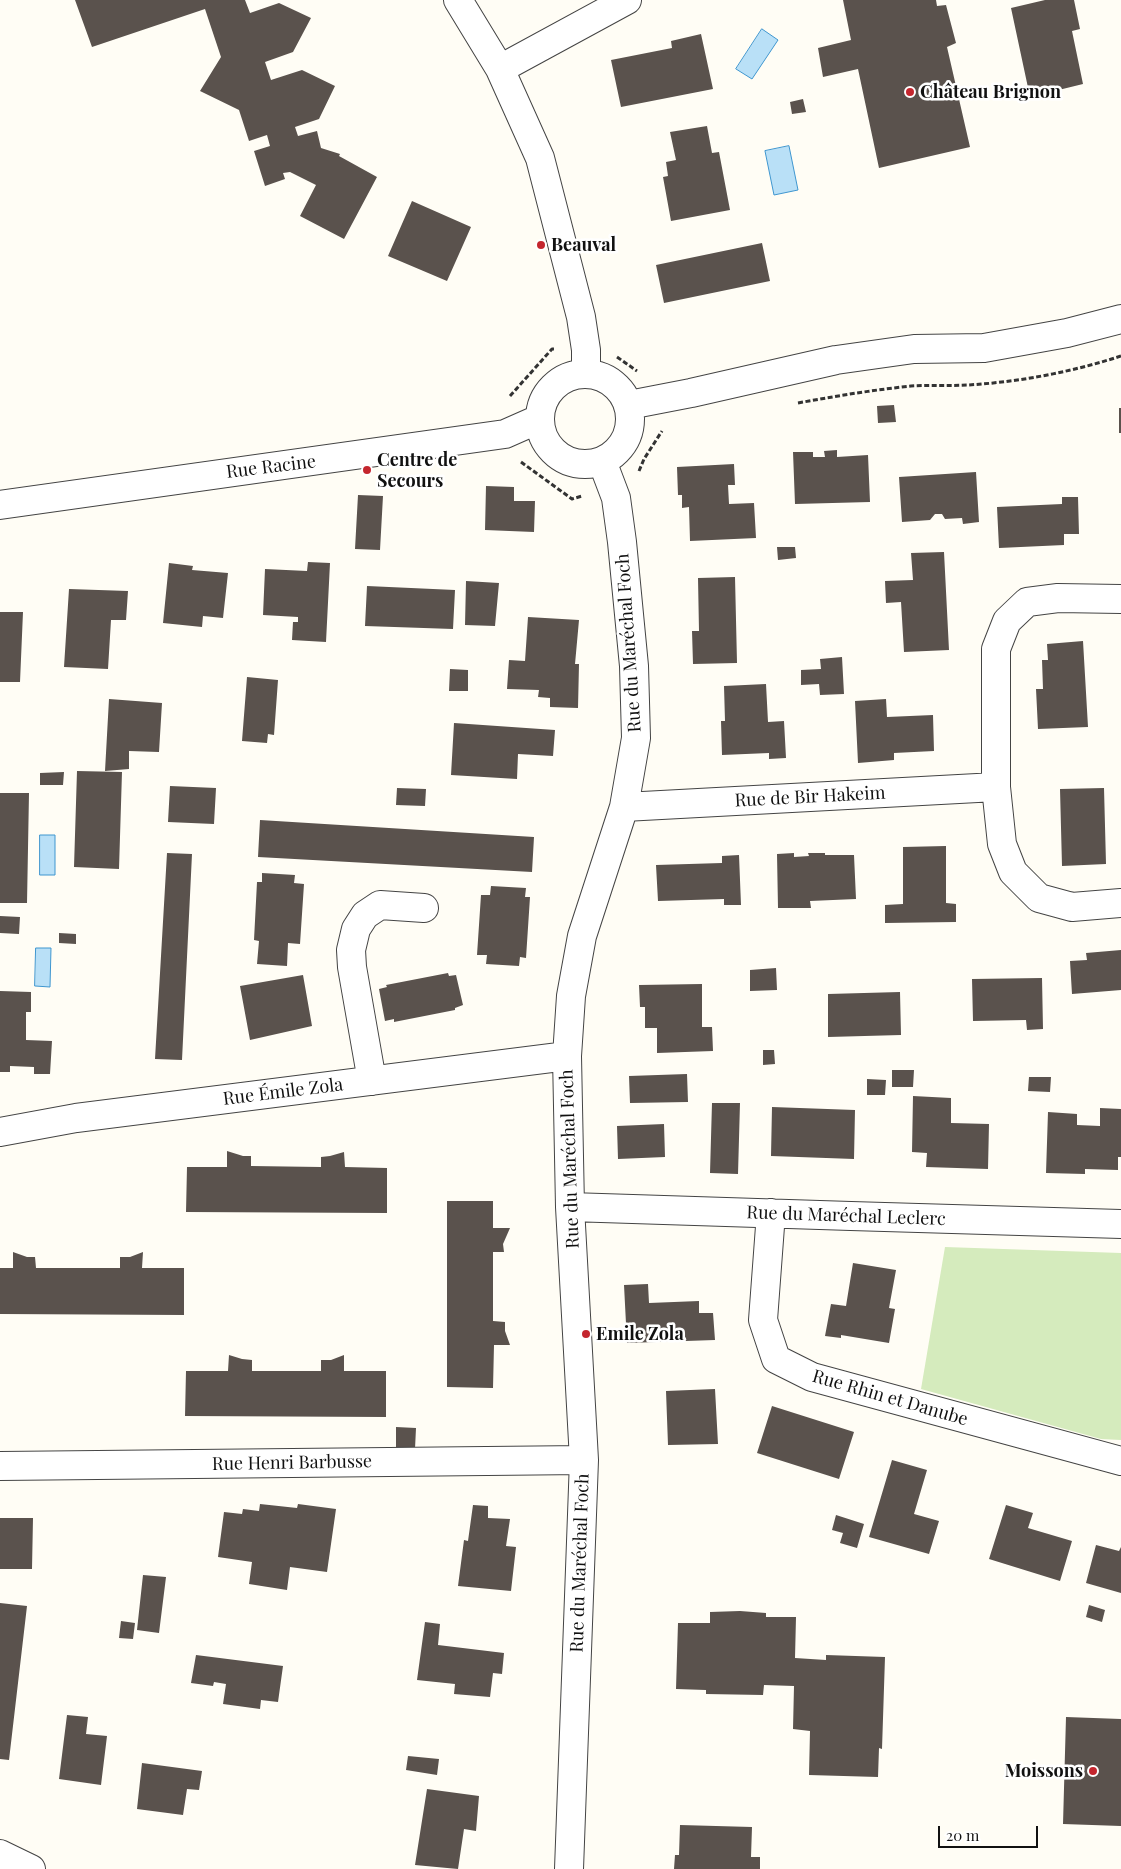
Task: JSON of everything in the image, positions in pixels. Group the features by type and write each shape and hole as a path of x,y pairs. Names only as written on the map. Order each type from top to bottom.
{"street":[{"path":"458,0 500,69 540,158 581,317 586,350 586,374"},
{"path":"500,69 626,0"},
{"path":"628,405 691,393 836,360 914,349 984,348 1067,333 1121,319"},
{"path":"572,375 600,376 613,382 622,392 628,405 630,425 623,444 614,454 602,461 588,464 573,463 560,457 549,446 542,434 539,419 545,398 559,382 572,375"},
{"name":"Rue Racine","path":"0,505 505,434 539,419"},
{"name":"Rue du Maréchal Foch","path":"569,1869 579,1554 584,1460 570,1207 567,1056 571,996 582,936 624,807 636,738 634,666 616,498 602,461"},
{"path":"1121,599 1058,598 1027,602 1007,620 996,649 996,788 1002,844 1013,872 1039,898 1072,908 1121,903"},
{"name":"Rue de Bir Hakeim","path":"624,807 996,788"},
{"path":"372,1081 352,967 352,950 356,929 365,915 380,905 424,908"},
{"name":"Rue Émile Zola","path":"0,1132 76,1118 567,1056"},
{"name":"Rue du Maréchal Leclerc","path":"570,1207 921,1220 1121,1224"},
{"name":"Rue Rhin et Danube","path":"771,1213 763,1320 776,1359 812,1377 1121,1461"},
{"name":"Rue Henri Barbusse","path":"0,1466 584,1460"},
{"path":"0,1854 31,1869"}],"path":[{"path":"789,405 854,392 913,386 968,385 1026,378 1099,363 1121,356"},
{"path":"663,431 671,429"}],"green space":[{"path":"945,1247 1121,1253 1121,1440 1101,1439 921,1389"}],"water":[{"path":"762,29 778,40 752,79 736,69"},
{"path":"789,146 798,190 774,195 765,151"},
{"path":"40,835 55,835 55,875 40,875"},
{"path":"36,948 51,948 50,987 35,986"}],"building":[{"path":"75,0 245,0 250,13 279,3 311,18 293,52 265,62 271,80 302,70 335,86 319,119 295,127 298,136 317,131 321,148 340,154 339,156 377,177 344,239 300,216 316,185 290,172 283,173 285,179 265,186 254,151 270,146 267,135 249,141 239,110 200,91 221,57 205,9 92,47"},
{"name":"Château Brignon","path":"843,0 936,0 937,6 946,5 956,43 947,47 970,147 879,168 858,69 823,77 818,48 851,40"},
{"path":"1045,0 1074,0 1080,29 1072,31 1083,84 1030,97 1011,8"},
{"path":"701,34 713,89 621,107 611,60 672,48 671,41"},
{"path":"803,99 806,112 792,114 790,102"},
{"path":"707,126 712,153 719,152 730,210 671,221 663,177 668,176 666,162 676,160 670,132"},
{"path":"412,201 471,227 447,281 388,256"},
{"path":"762,243 770,281 664,303 656,265"},
{"path":"894,405 896,422 878,423 877,406"},
{"path":"1119,408 1121,408 1121,433 1119,433"},
{"path":"837,450 837,457 868,455 870,502 795,504 793,452 813,452 813,457 825,457 824,451"},
{"path":"734,464 735,485 728,485 729,504 754,503 756,538 690,541 689,507 682,508 682,495 678,495 677,467"},
{"path":"976,472 979,522 963,524 962,518 945,519 942,514 935,514 930,520 902,522 899,477"},
{"path":"486,486 514,487 514,501 535,501 534,532 485,530"},
{"path":"358,495 383,496 380,550 355,549"},
{"path":"1062,497 1078,497 1079,534 1064,534 1064,545 999,548 997,507 1062,504"},
{"path":"777,547 795,547 796,558 778,560"},
{"path":"944,552 949,650 904,652 901,602 886,603 885,581 913,580 911,553"},
{"path":"308,562 330,563 326,642 292,640 293,622 298,622 298,617 263,615 265,569 307,571"},
{"path":"169,563 193,566 192,570 228,573 223,618 203,616 202,627 163,623"},
{"path":"735,577 737,663 693,664 692,631 699,631 698,578"},
{"path":"466,581 499,583 495,626 465,625"},
{"path":"367,586 455,590 453,629 365,626"},
{"path":"69,589 128,591 126,620 111,620 108,669 64,667"},
{"path":"0,612 23,612 20,682 0,682"},
{"path":"528,617 579,620 575,664 579,664 578,708 550,707 550,698 538,697 539,690 507,689 509,660 525,661"},
{"path":"1083,641 1088,727 1038,729 1036,689 1043,689 1042,660 1048,660 1047,644"},
{"path":"842,657 844,694 820,695 819,684 801,685 801,670 821,669 820,659"},
{"path":"450,669 468,670 468,691 449,691"},
{"path":"247,677 278,680 274,735 268,734 267,743 242,741"},
{"path":"766,684 768,722 784,721 786,758 769,759 769,753 722,755 721,721 725,721 724,686"},
{"path":"109,699 162,703 159,752 129,751 129,769 105,771"},
{"path":"886,699 887,717 933,715 934,751 894,753 894,760 858,763 855,701"},
{"path":"454,723 555,730 553,756 518,754 517,779 451,775"},
{"path":"77,771 122,772 119,869 74,867"},
{"path":"64,772 63,785 40,785 40,773"},
{"path":"170,786 216,788 214,824 168,822"},
{"path":"397,788 426,789 425,806 396,805"},
{"path":"1104,788 1106,864 1062,866 1060,789"},
{"path":"0,793 29,793 27,903 0,903"},
{"path":"260,820 534,837 532,872 258,857"},
{"path":"946,846 946,903 956,904 956,922 885,923 885,905 903,904 903,847"},
{"path":"167,853 192,854 182,1060 155,1059"},
{"path":"794,853 794,857 809,856 808,853 854,855 856,899 810,901 811,908 778,908 777,854"},
{"path":"739,855 741,905 724,905 724,899 658,901 656,865 722,863 722,856"},
{"path":"262,873 295,875 294,883 304,884 300,944 288,943 287,966 257,964 259,941 254,940 257,882 262,882"},
{"path":"491,886 526,888 525,897 530,897 526,958 520,957 519,966 486,964 487,955 477,955 481,895 490,895"},
{"path":"0,916 20,917 19,934 0,933"},
{"path":"59,933 76,934 76,944 59,943"},
{"path":"1121,950 1121,990 1072,994 1070,961 1087,960 1086,953"},
{"path":"776,968 777,990 750,991 750,970"},
{"path":"448,973 449,976 456,975 463,1005 455,1008 455,1010 394,1022 394,1019 385,1021 379,989 387,987 386,985"},
{"path":"303,975 312,1026 250,1040 240,986"},
{"path":"1042,978 1043,1029 1027,1030 1026,1020 973,1021 972,979"},
{"path":"702,984 702,1027 712,1027 713,1051 657,1053 657,1028 645,1028 645,1007 640,1007 639,985"},
{"path":"0,991 31,992 31,1012 26,1012 26,1040 52,1041 50,1074 34,1074 34,1067 10,1066 10,1072 0,1072"},
{"path":"900,992 901,1035 828,1037 828,994"},
{"path":"763,1050 774,1050 775,1064 763,1065"},
{"path":"892,1070 914,1070 913,1087 892,1087"},
{"path":"687,1074 688,1102 630,1103 629,1076"},
{"path":"1029,1077 1051,1077 1050,1092 1028,1091"},
{"path":"867,1079 886,1080 885,1095 867,1095"},
{"path":"913,1096 951,1098 951,1123 989,1124 988,1169 926,1167 927,1153 912,1152"},
{"path":"712,1103 740,1103 738,1174 710,1173"},
{"path":"772,1107 855,1110 854,1159 771,1156"},
{"path":"1100,1108 1121,1109 1121,1157 1118,1157 1118,1170 1085,1169 1085,1174 1046,1173 1048,1112 1077,1114 1077,1125 1100,1126"},
{"path":"664,1124 665,1157 618,1159 617,1126"},
{"path":"227,1151 243,1156 251,1156 251,1166 321,1167 321,1157 344,1152 345,1167 387,1168 387,1213 186,1212 187,1167 227,1167"},
{"path":"447,1201 493,1201 493,1228 510,1228 503,1244 504,1252 493,1252 493,1321 505,1322 505,1331 510,1345 494,1345 493,1388 447,1387"},
{"path":"13,1252 27,1257 35,1257 36,1268 120,1268 120,1257 130,1257 143,1252 142,1268 184,1268 184,1315 0,1314 0,1268 13,1268"},
{"path":"853,1263 896,1270 889,1308 895,1309 889,1343 841,1335 841,1338 825,1336 831,1304 846,1306"},
{"path":"648,1284 649,1303 699,1301 699,1313 713,1313 715,1340 627,1343 624,1285"},
{"path":"229,1355 252,1360 252,1371 321,1371 321,1360 331,1360 344,1355 344,1371 386,1371 386,1417 185,1416 186,1371 228,1371"},
{"path":"715,1389 718,1444 668,1445 666,1391"},
{"path":"772,1406 854,1432 839,1479 757,1453"},
{"path":"396,1427 416,1428 415,1449 396,1448"},
{"path":"892,1460 927,1470 914,1514 939,1521 929,1554 869,1537"},
{"path":"260,1504 297,1508 298,1504 336,1509 327,1572 290,1567 287,1590 249,1584 252,1562 218,1557 224,1512 242,1514 243,1509 259,1511"},
{"path":"473,1505 488,1506 488,1518 510,1519 506,1546 516,1547 511,1591 458,1586 464,1540 468,1541"},
{"path":"1006,1505 1033,1513 1028,1528 1072,1541 1060,1581 989,1559"},
{"path":"836,1515 864,1524 857,1548 840,1543 843,1533 832,1530"},
{"path":"0,1518 33,1518 32,1569 0,1569"},
{"path":"1096,1545 1119,1551 1121,1547 1121,1593 1086,1583"},
{"path":"143,1575 166,1577 159,1633 137,1630"},
{"path":"0,1603 27,1606 9,1760 0,1759"},
{"path":"1089,1605 1105,1610 1102,1622 1086,1617"},
{"path":"740,1611 766,1613 766,1617 796,1617 795,1658 826,1660 826,1655 885,1657 882,1749 879,1748 878,1777 809,1775 810,1731 793,1729 794,1686 764,1685 763,1695 706,1694 706,1690 676,1689 678,1623 710,1623 710,1612"},
{"path":"121,1621 135,1623 133,1639 119,1638"},
{"path":"425,1622 440,1624 438,1645 504,1653 502,1674 493,1673 490,1697 454,1694 455,1684 417,1680"},
{"path":"196,1655 283,1666 278,1702 261,1700 260,1709 223,1704 226,1684 214,1682 213,1686 191,1683"},
{"path":"67,1715 88,1717 86,1734 107,1736 101,1785 59,1779"},
{"name":"Moissons","path":"1066,1717 1121,1719 1121,1826 1063,1824"},
{"path":"408,1756 439,1759 437,1775 406,1770"},
{"path":"142,1763 202,1771 199,1790 187,1789 183,1815 137,1809"},
{"path":"427,1789 479,1796 476,1831 464,1829 458,1869 415,1865"},
{"path":"680,1825 752,1827 751,1857 760,1857 760,1869 674,1869 675,1855 679,1855"}],"place":[{"name":"Château Brignon","path":"910,92"},
{"name":"Beauval","path":"541,245"},
{"name":"Centre de Secours","path":"367,470"},
{"name":"Emile Zola","path":"586,1334"},
{"name":"Moissons","path":"1093,1771"}]}
